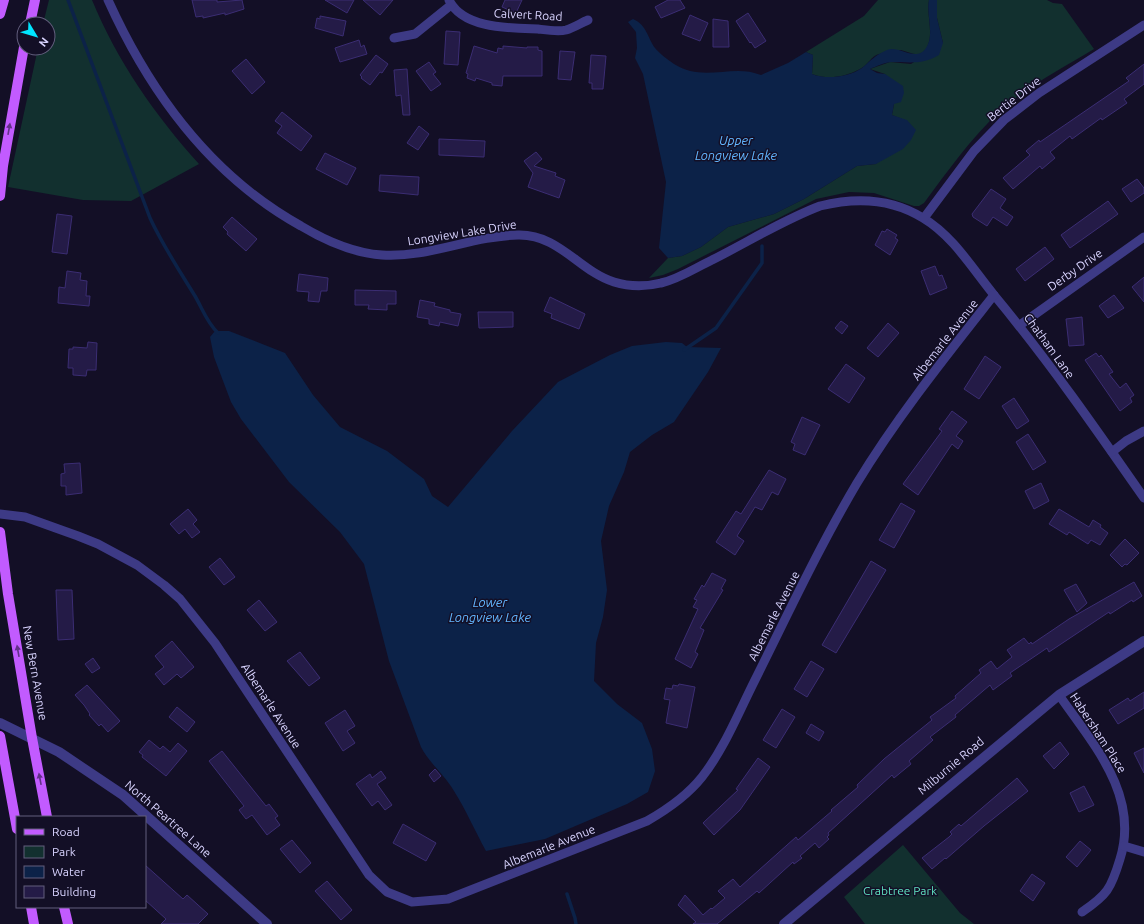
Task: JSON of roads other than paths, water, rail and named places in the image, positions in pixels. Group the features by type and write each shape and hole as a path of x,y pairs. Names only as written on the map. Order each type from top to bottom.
{"main road":[{"path":"0,14 4,0"},
{"path":"32,16 35,0"},
{"path":"0,196 3,166 22,56"},
{"name":"New Bern Avenue","path":"0,532 8,594 47,816"},
{"path":"0,736 16,824"},
{"path":"31,908 34,924"},
{"path":"64,908 68,924"}],"street":[{"name":"Longview Lake Drive","path":"108,0 129,43 163,101 209,157 256,199 276,213 313,234 369,254 400,255 507,236 526,235 551,242 607,279 626,285 645,286 679,277 809,210 837,202 863,200 878,201 903,208 924,218"},
{"name":"Calvert Road","path":"450,2 477,22 494,27 565,30 588,20"},
{"path":"394,38 416,34 450,2"},
{"name":"Bertie Drive","path":"924,218 974,151 1004,120 1040,93 1144,25"},
{"name":"Chatham Lane","path":"924,218 955,246 1020,325 1144,498"},
{"name":"Derby Drive","path":"1020,325 1144,237"},
{"name":"Albemarle Avenue","path":"0,514 26,517 98,544 137,565 164,585 190,612 215,643 369,875 387,892 412,902 448,899 647,821 664,811 690,791 715,758 857,482 889,433 994,295"},
{"path":"1112,452 1126,441 1144,431"},
{"name":"Milburnie Road","path":"784,924 1059,695 1144,641"},
{"name":"Habersham Place","path":"1059,695 1092,742 1115,780 1125,814 1124,846 1117,871 1103,897 1082,912"},
{"name":"North Peartree Lane","path":"0,723 59,752 123,795 267,924"},
{"path":"1124,846 1144,852"}],"water":[{"name":"Upper Longview Lake","path":"929,0 937,0 937,18 943,43 939,55 922,62 889,62 870,69 877,73 885,74 903,86 904,93 901,102 894,104 892,115 907,120 916,130 911,140 903,149 876,164 857,166 804,199 774,214 728,227 701,247 682,256 668,258 659,248 666,182 643,74 635,58 637,48 636,32 628,22 633,19 638,22 644,28 652,44 657,50 674,64 696,72 707,73 739,71 761,75 788,63 806,52 813,55 812,74 824,77 837,77 857,71 887,50 892,49 912,54 922,52 929,43 930,37"},
{"name":"Lower Longview Lake","path":"215,331 229,331 285,353 313,395 340,427 387,451 424,479 432,496 448,507 512,431 558,382 610,355 632,346 666,342 682,343 687,347 721,348 708,372 674,422 652,435 630,452 624,472 609,506 601,541 607,590 603,617 596,643 594,681 617,704 642,723 652,749 655,771 648,792 627,804 545,839 486,851 454,791 421,747 389,661 364,564 340,532 289,482 241,419 231,402 214,357 210,337"}],"waterway":[{"path":"68,0 150,218 208,320 218,333"},
{"path":"684,350 716,328 762,263 762,246"},
{"path":"567,894 576,924"}],"park label":[{"name":"Crabtree Park","path":"900,891"}]}
